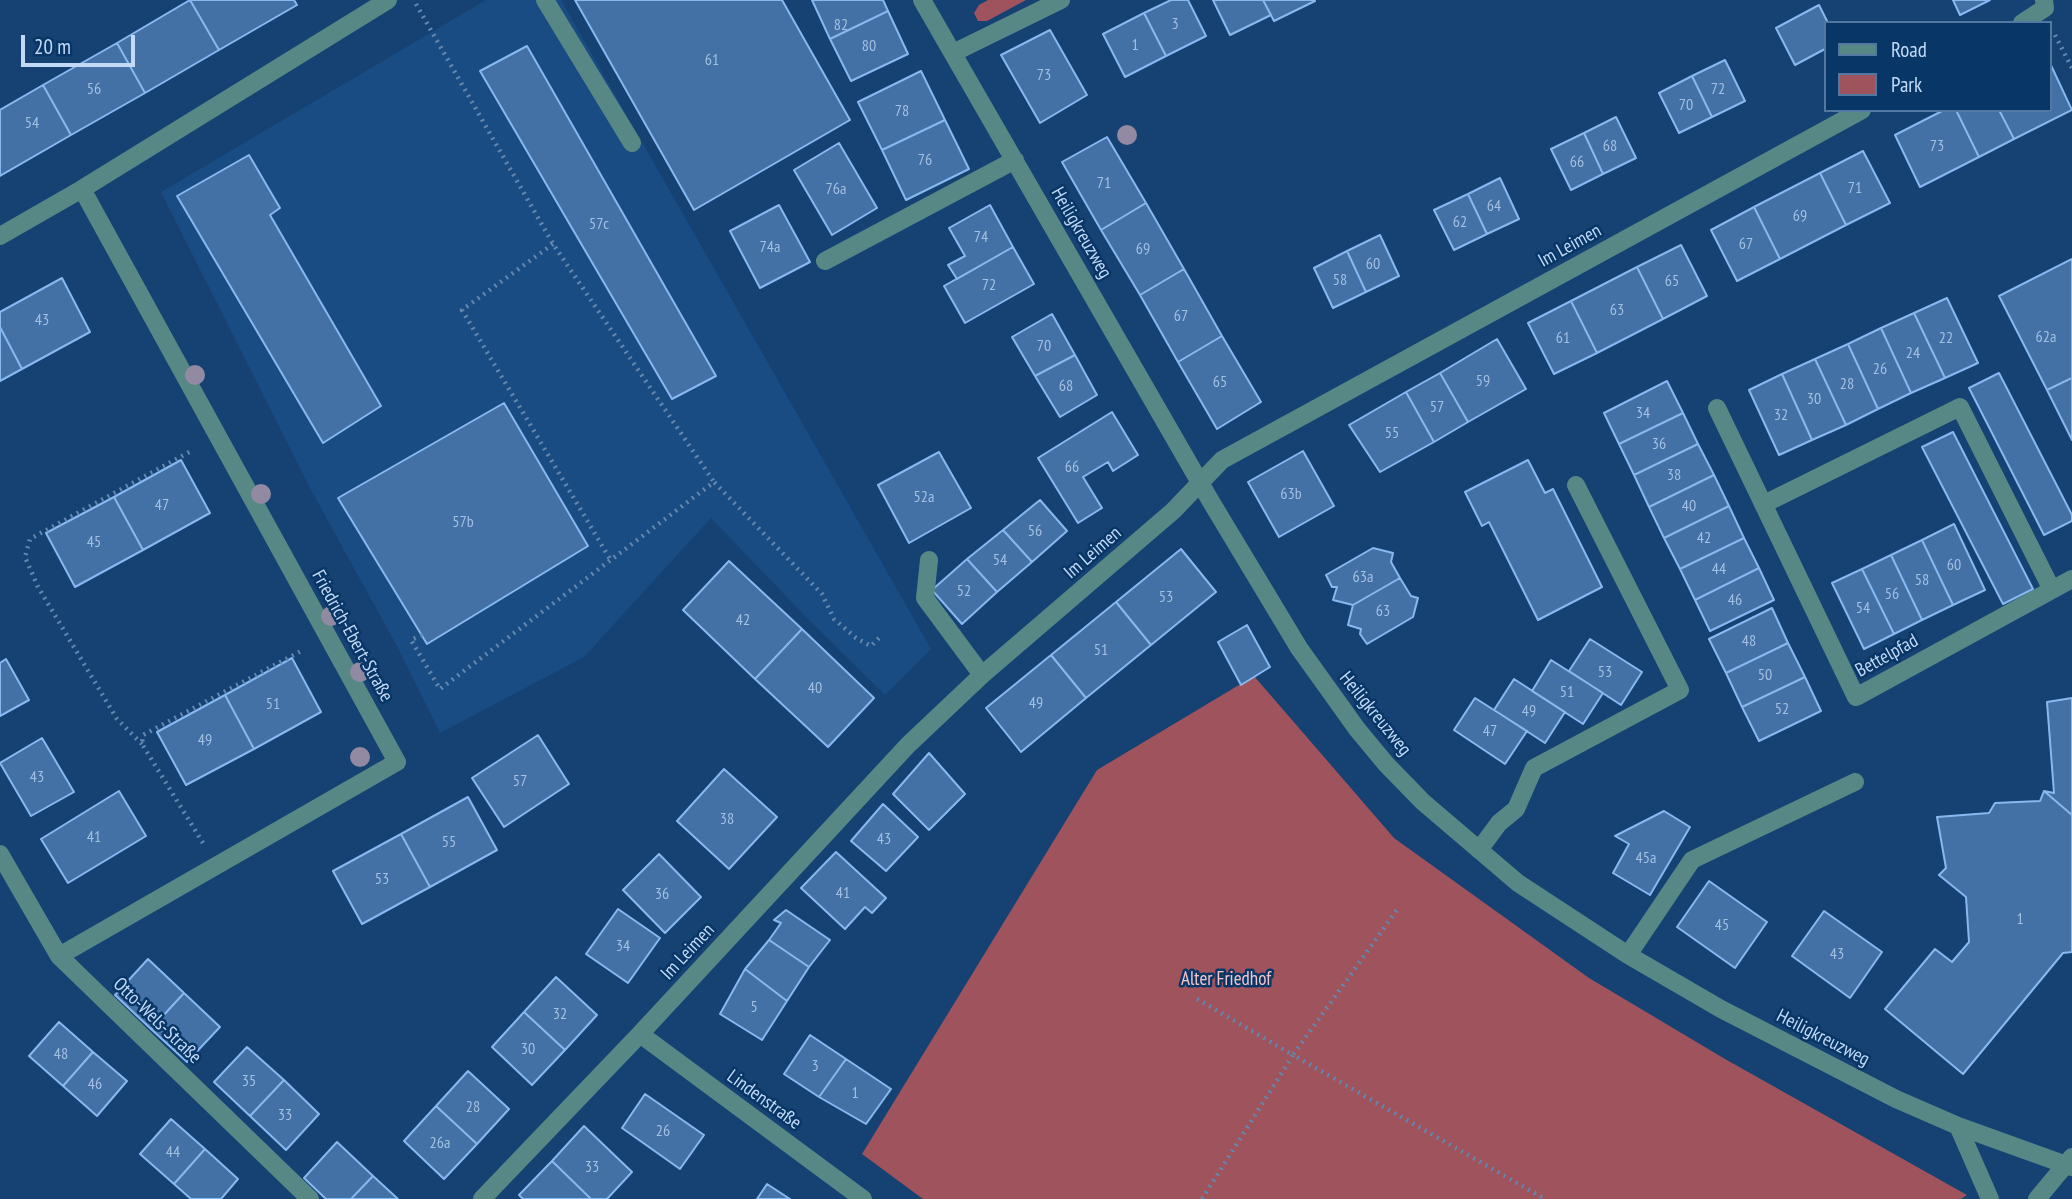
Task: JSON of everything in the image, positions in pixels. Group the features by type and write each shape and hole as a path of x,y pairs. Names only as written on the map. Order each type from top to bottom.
{"street":[{"path":"0,236 82,189 388,0"},
{"path":"545,0 632,143"},
{"name":"Heiligkreuzweg","path":"922,0 1298,648 1386,764 1423,802 1518,883 1628,955 1721,1009 1896,1099 1958,1126 2070,1163"},
{"path":"953,53 1061,0"},
{"path":"2023,21 2044,4"},
{"name":"Im Leimen","path":"482,1199 640,1034 908,744 982,675 1173,511 1222,460 1858,112"},
{"path":"825,261 1014,160"},
{"name":"Friedrich-Ebert-Straße","path":"59,956 397,762 82,189"},
{"path":"1764,504 1960,407 2052,590"},
{"name":"Bettelpfad","path":"1717,408 1856,697 2072,579"},
{"path":"1479,850 1500,823 1516,809 1534,768 1680,690 1576,485"},
{"path":"929,560 925,598 982,675"},
{"path":"1628,955 1692,860 1855,782"},
{"name":"Otto-Wels-Straße","path":"0,854 59,956 310,1199"},
{"name":"Lindenstraße","path":"640,1034 863,1199"},
{"path":"1958,1126 1990,1199"},
{"path":"2037,1199 2070,1163"}],"path":[{"path":"414,0 553,244 714,482 822,594 834,619 856,638 871,646 882,635"},
{"path":"2044,4 2072,68"},
{"path":"553,244 462,310 610,559"},
{"path":"217,865 142,744 117,719 38,587 25,557 30,539 218,436"},
{"path":"422,635 411,640 440,689 714,482"},
{"path":"142,744 143,735 328,636"},
{"path":"1202,1199 1293,1055 1399,907"},
{"path":"1196,999 1545,1199"}],"shaded area":[{"path":"486,0 561,0 931,649 885,695 711,518 584,657 440,733 398,648 311,490 161,192"}],"green space":[{"path":"988,0 1026,0 987,21 978,21 974,13 979,5"},
{"name":"Alter Friedhof","path":"1254,676 1394,838 1589,978 1725,1059 1967,1195 1961,1199 923,1199 862,1154 1097,770"}],"building":[{"path":"190,0 219,50 145,93 117,43"},
{"path":"190,0 294,0 297,5 219,50"},
{"path":"575,0 782,0 850,120 694,210"},
{"path":"812,0 883,0 888,11 830,39"},
{"path":"1171,0 1188,0 1206,36 1166,56 1144,13"},
{"path":"1213,0 1263,0 1271,15 1230,35"},
{"path":"1263,0 1314,0 1315,1 1274,21"},
{"path":"1953,0 1990,0 1960,15"},
{"path":"1819,5 1827,21 1824,21 1824,50 1795,65 1776,28"},
{"path":"888,11 908,54 851,81 830,39"},
{"path":"1144,13 1166,56 1125,77 1103,34"},
{"path":"1050,30 1087,95 1040,123 1001,55"},
{"path":"117,43 145,93 71,135 43,85"},
{"path":"527,46 716,376 672,399 480,71"},
{"path":"1725,60 1745,101 1712,117 1692,76"},
{"path":"2051,65 2072,110 2014,139 2000,112 2051,112"},
{"path":"921,71 945,120 882,150 858,102"},
{"path":"1692,76 1712,117 1679,133 1659,93"},
{"path":"43,85 71,135 0,176 0,110"},
{"path":"1940,112 1957,112 1979,157 1920,187 1895,135"},
{"path":"1957,112 2000,112 2014,139 1979,157"},
{"path":"1616,117 1636,158 1603,174 1584,133"},
{"path":"945,120 969,169 906,200 882,150"},
{"path":"1584,133 1603,174 1571,190 1551,149"},
{"path":"1107,137 1146,203 1101,230 1062,162"},
{"path":"839,143 877,208 832,235 794,170"},
{"path":"1863,151 1890,203 1846,225 1820,173"},
{"path":"249,155 280,208 270,215 381,406 323,443 177,196"},
{"path":"1820,173 1846,225 1780,259 1754,207"},
{"path":"1500,178 1519,219 1487,234 1468,194"},
{"path":"1468,194 1487,234 1454,250 1434,210"},
{"path":"1146,203 1184,269 1140,295 1101,230"},
{"path":"779,205 810,262 760,288 730,231"},
{"path":"990,205 1013,247 957,279 948,265 965,256 949,228"},
{"path":"1754,207 1780,259 1737,281 1711,230"},
{"path":"1380,235 1399,276 1366,292 1347,251"},
{"path":"1681,245 1707,296 1663,319 1637,267"},
{"path":"1013,247 1034,284 965,323 944,286"},
{"path":"1347,251 1366,292 1333,308 1314,268"},
{"path":"2072,259 2072,378 2047,390 1999,296"},
{"path":"1637,267 1663,319 1597,353 1571,301"},
{"path":"1184,269 1222,336 1178,362 1140,295"},
{"path":"62,278 90,332 22,369 0,327 0,312"},
{"path":"1947,298 1978,363 1945,378 1914,313"},
{"path":"1571,301 1597,353 1554,374 1528,323"},
{"path":"1914,313 1945,378 1911,393 1881,328"},
{"path":"1052,314 1075,355 1035,376 1012,337"},
{"path":"0,327 22,369 0,381"},
{"path":"1881,328 1911,393 1878,409 1848,344"},
{"path":"1222,336 1261,402 1217,429 1178,362"},
{"path":"1497,339 1526,389 1468,422 1440,373"},
{"path":"1848,344 1878,409 1846,425 1815,359"},
{"path":"1075,355 1097,395 1060,417 1035,376"},
{"path":"1815,359 1846,425 1812,440 1782,374"},
{"path":"1440,373 1468,422 1434,442 1406,392"},
{"path":"1999,373 2072,515 2072,521 2044,535 1969,388"},
{"path":"1782,374 1812,440 1779,455 1749,390"},
{"path":"2072,378 2072,440 2047,390"},
{"path":"1667,381 1683,413 1619,444 1604,413"},
{"path":"1406,392 1434,442 1380,472 1349,425"},
{"path":"504,403 588,546 427,644 338,498"},
{"path":"1112,412 1138,455 1113,471 1108,462 1083,477 1102,508 1078,523 1038,458"},
{"path":"1683,413 1698,444 1634,475 1619,444"},
{"path":"1953,432 2033,589 2003,604 1922,447"},
{"path":"1698,444 1714,475 1649,507 1634,475"},
{"path":"1303,451 1334,506 1279,537 1248,482"},
{"path":"939,452 971,508 909,543 878,485"},
{"path":"181,460 210,513 143,550 114,497"},
{"path":"1528,460 1545,493 1553,489 1602,587 1538,620 1489,522 1482,526 1465,492"},
{"path":"1714,475 1729,506 1664,538 1649,507"},
{"path":"114,497 143,550 75,587 46,533"},
{"path":"1040,500 1067,531 1032,562 1003,530"},
{"path":"1729,506 1744,538 1680,569 1664,538"},
{"path":"1954,524 1985,590 1953,605 1922,540"},
{"path":"1003,530 1032,562 997,592 967,559"},
{"path":"1744,538 1759,568 1695,600 1680,569"},
{"path":"1922,540 1953,605 1922,620 1891,555"},
{"path":"1373,548 1393,553 1391,562 1400,578 1353,605 1333,600 1337,587 1332,587 1326,575"},
{"path":"1181,549 1216,592 1151,645 1116,602"},
{"path":"1891,555 1922,620 1894,634 1862,569"},
{"path":"967,559 997,592 962,624 932,590"},
{"path":"729,561 802,629 755,679 683,610"},
{"path":"1759,568 1774,600 1710,631 1695,600"},
{"path":"1862,569 1894,634 1864,649 1832,583"},
{"path":"1400,578 1411,596 1418,598 1413,617 1367,644 1360,634 1361,629 1348,625 1353,605"},
{"path":"1116,602 1151,645 1086,698 1051,655"},
{"path":"1772,608 1788,643 1726,673 1709,639"},
{"path":"1247,625 1270,667 1241,685 1218,642"},
{"path":"802,629 874,698 828,747 755,679"},
{"path":"1590,639 1642,672 1621,705 1569,671"},
{"path":"1788,643 1805,677 1742,707 1726,673"},
{"path":"1051,655 1086,698 1021,752 986,708"},
{"path":"292,658 321,712 254,749 225,695"},
{"path":"6,659 29,700 0,716 0,663"},
{"path":"1551,660 1603,693 1583,724 1532,691"},
{"path":"1805,677 1821,711 1759,741 1742,707"},
{"path":"1514,679 1565,712 1545,743 1494,710"},
{"path":"225,695 254,749 186,785 157,732"},
{"path":"1475,698 1527,731 1505,764 1454,730"},
{"path":"2072,698 2072,815 2044,791 2054,793 2047,702"},
{"path":"538,735 569,784 504,827 472,778"},
{"path":"42,738 74,792 31,816 0,763"},
{"path":"929,753 965,794 929,830 893,794"},
{"path":"724,769 777,817 729,869 677,821"},
{"path":"119,791 146,836 68,883 41,839"},
{"path":"2044,791 2072,815 2072,952 2063,953 1963,1074 1885,1009 1935,949 1952,962 1969,942 1966,897 1939,875 1946,868 1937,817 1989,813 1995,803 2040,801"},
{"path":"468,797 497,850 430,887 401,834"},
{"path":"883,804 918,837 886,871 851,841"},
{"path":"1664,811 1690,827 1650,895 1613,873 1629,844 1615,836"},
{"path":"401,834 430,887 362,924 333,871"},
{"path":"836,852 886,898 872,913 865,907 845,929 801,888"},
{"path":"659,854 701,897 665,933 623,890"},
{"path":"1709,881 1767,922 1735,968 1677,927"},
{"path":"618,909 660,938 628,983 586,954"},
{"path":"786,910 830,940 809,967 769,940 781,923 774,920"},
{"path":"1824,911 1882,952 1850,998 1792,956"},
{"path":"769,940 809,967 787,1001 745,969"},
{"path":"148,959 184,993 151,1029 115,995"},
{"path":"745,969 787,1001 762,1040 720,1014"},
{"path":"556,977 597,1015 565,1050 524,1012"},
{"path":"184,993 220,1027 187,1062 151,1029"},
{"path":"524,1012 565,1050 532,1085 492,1047"},
{"path":"59,1022 93,1052 63,1086 29,1056"},
{"path":"810,1035 846,1059 819,1097 784,1074"},
{"path":"247,1047 284,1080 250,1116 214,1082"},
{"path":"93,1052 127,1081 97,1116 63,1086"},
{"path":"846,1059 891,1089 866,1124 819,1097"},
{"path":"468,1071 509,1109 477,1144 436,1106"},
{"path":"284,1080 319,1114 286,1150 250,1116"},
{"path":"645,1094 704,1135 680,1169 622,1128"},
{"path":"436,1106 477,1144 444,1179 404,1141"},
{"path":"171,1119 205,1149 174,1184 140,1154"},
{"path":"584,1126 632,1172 607,1199 591,1199 552,1161"},
{"path":"337,1142 373,1176 351,1199 326,1199 304,1178"},
{"path":"205,1149 238,1179 221,1199 191,1199 174,1184"},
{"path":"552,1161 591,1199 523,1199 519,1195"},
{"path":"373,1176 398,1199 351,1199"},
{"path":"767,1184 790,1199 757,1199"}]}
